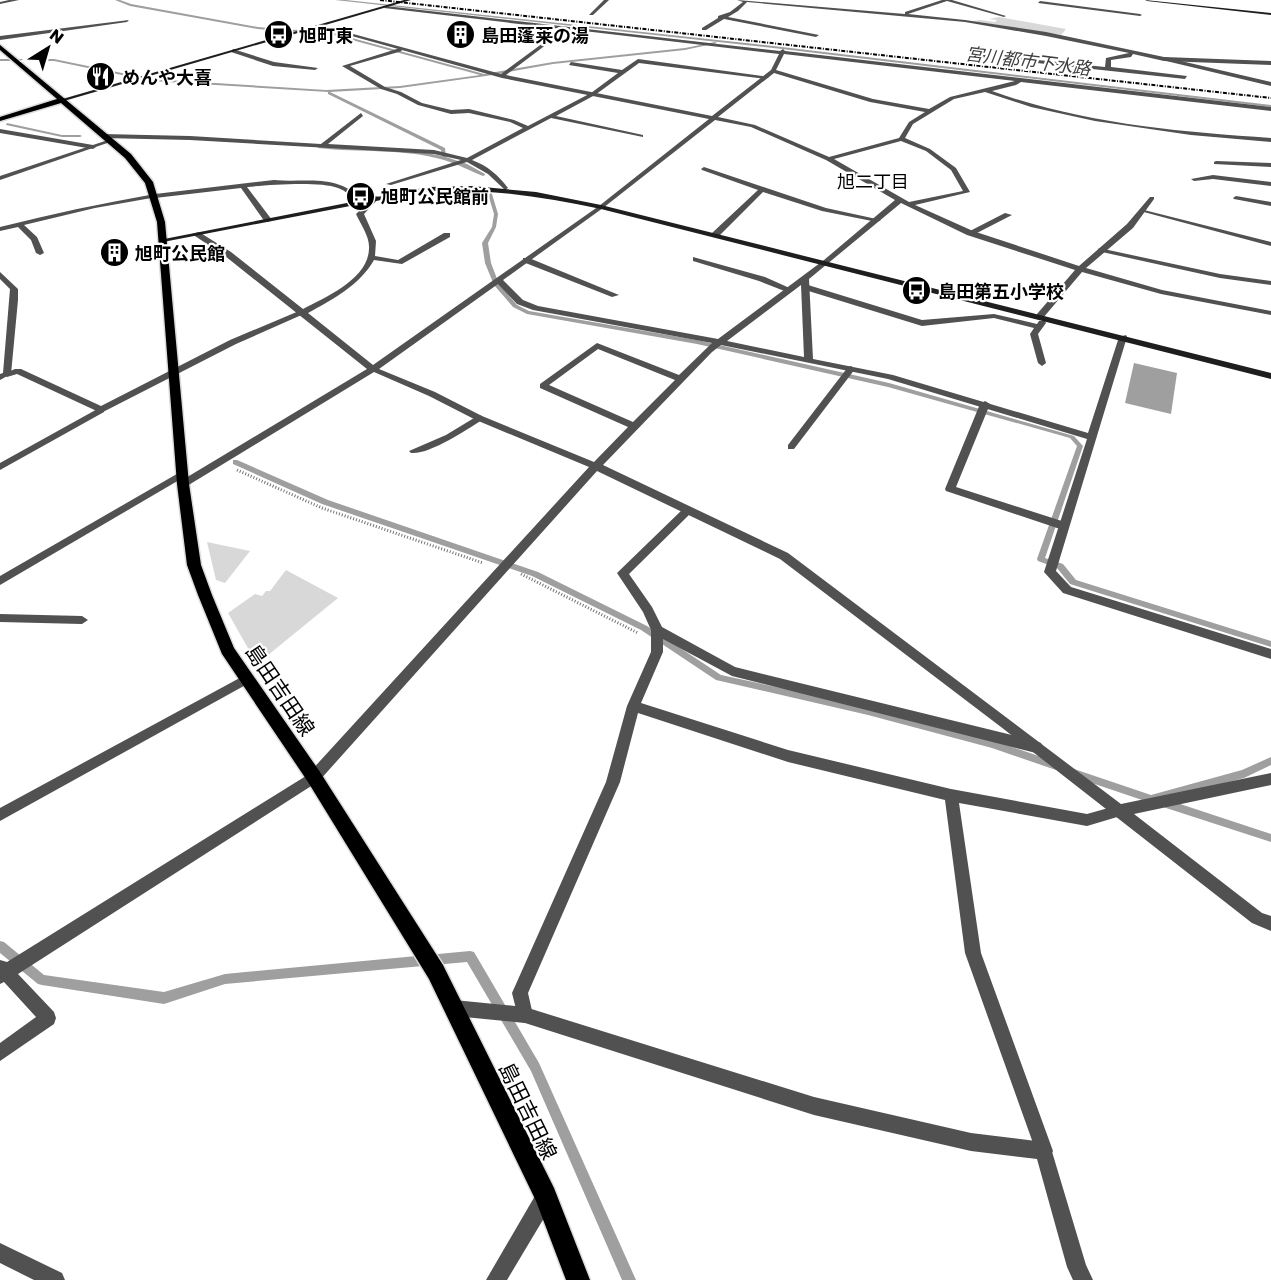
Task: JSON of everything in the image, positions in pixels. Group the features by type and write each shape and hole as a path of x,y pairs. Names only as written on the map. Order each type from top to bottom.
{"main road":[{"name":"島田吉田線","path":"0,47 74,108 102,141 128,156 140,170 156,196 163,240 182,479 194,565 227,650 314,777 436,972 546,1196 579,1280"},
{"path":"0,119 62,100"}],"street":[{"path":"0,3 17,0"},
{"path":"62,100 409,0"},
{"path":"591,14 607,0"},
{"path":"739,0 900,15 1046,34 1132,51 1271,84"},
{"path":"829,0 833,8"},
{"path":"900,15 946,0 1004,16"},
{"path":"1147,0 1271,14"},
{"path":"704,29 720,17 738,11 746,1"},
{"path":"1040,2 1140,15"},
{"path":"386,7 1271,109"},
{"path":"720,17 816,35"},
{"path":"0,38 127,21"},
{"path":"318,26 502,76 753,126 828,159 904,202 970,233 1080,269 1161,292 1271,313"},
{"path":"502,76 567,27"},
{"path":"400,50 345,66 383,88 420,104 451,112 469,111 512,121 528,128"},
{"path":"233,51 273,64 315,68"},
{"path":"0,581 182,479 219,462 373,369 601,207 773,71 783,51"},
{"path":"1108,68 1108,58 1129,56 1132,51"},
{"path":"971,54 1185,77"},
{"path":"1164,59 1271,63"},
{"path":"389,184 467,160 593,94 639,61 766,77"},
{"path":"571,64 623,72"},
{"path":"773,71 851,95 929,111"},
{"path":"901,139 911,123 952,98 987,92 1014,84 1022,79"},
{"path":"987,92 1042,110 1087,118 1205,136 1271,140"},
{"path":"323,145 361,115"},
{"path":"550,116 641,136"},
{"path":"0,131 102,141"},
{"path":"0,178 102,141 140,135 408,149 467,160 491,172 505,188"},
{"path":"0,1053 48,1018 2,971 314,777 596,466 719,342 790,290 805,282 877,220 904,202 967,192 954,169 928,150 901,139 828,159"},
{"path":"1216,163 1271,165"},
{"path":"704,169 824,210 877,220"},
{"path":"1194,179 1213,177 1271,184"},
{"path":"0,229 95,206 156,196 274,182 289,185 336,183 357,196 359,201"},
{"path":"242,185 268,220"},
{"path":"163,240 377,197 460,186 538,192 827,262 1271,376"},
{"path":"715,235 762,189"},
{"path":"0,467 172,372 233,342 302,313 340,293 370,263 374,248 360,214 377,197"},
{"path":"1042,363 1034,334 1043,317 1080,269 1130,226 1152,198"},
{"path":"1236,198 1271,204"},
{"path":"1142,210 1271,244"},
{"path":"970,233 1008,215"},
{"path":"19,224 34,239 40,253"},
{"path":"196,234 228,254 373,369 432,394 479,418 596,466 784,555 1257,918 1271,924"},
{"path":"371,257 399,262 447,235"},
{"path":"1102,250 1220,276 1271,283"},
{"path":"696,259 790,290"},
{"path":"526,260 615,296"},
{"path":"0,274 14,289 4,376 18,371 101,410"},
{"path":"498,280 520,302 536,308 890,377 1091,437"},
{"path":"805,282 922,323 994,316 1038,327"},
{"path":"805,282 809,361"},
{"path":"1123,337 1050,572 1067,590 1271,654"},
{"path":"634,426 543,386 597,346 680,379"},
{"path":"791,447 851,369"},
{"path":"985,404 950,489 1064,526"},
{"path":"414,451 449,437 479,418"},
{"path":"525,1015 520,993 613,782 633,706 657,652 657,637 648,610 623,573 688,510"},
{"path":"0,618 82,620"},
{"path":"657,637 732,671 1036,747"},
{"path":"0,815 247,679"},
{"path":"633,706 788,756 951,795 1087,820 1271,779"},
{"path":"951,795 973,952 1044,1151 1077,1267 1083,1280"},
{"path":"454,1008 525,1015 814,1106 970,1142 1044,1151"},
{"path":"496,1280 546,1196"},
{"path":"0,1252 55,1280"}],"path":[{"path":"219,462 322,508 502,570 524,575 657,637"}],"shaded area":[{"path":"999,17 1066,29 1061,35 972,21 995,22 997,20 989,19"},
{"path":"1134,363 1177,373 1171,414 1125,403"},
{"path":"207,542 250,551 225,583 216,580"},
{"path":"286,570 338,598 257,664 228,613 255,594 262,596 266,591 270,591"}],"waterway":[{"path":"117,0 130,5 258,28 290,31 319,30 482,74"},
{"name":"宮川都市下水路","path":"337,0 782,48 1271,106"},
{"path":"0,60 54,60 151,80 326,91 400,87 553,63 685,49 715,43"},
{"path":"329,93 443,149 444,158"},
{"path":"7,124 62,136 80,136"},
{"path":"320,147 425,154 465,165 483,175"},
{"path":"490,194 496,214 494,227 485,243 488,263 496,284 515,306 527,312 697,342 889,385 1072,437 1080,446 1041,559 1060,566 1073,582 1271,644"},
{"path":"235,462 325,502 535,574 644,628 719,678 868,711 992,744 1056,766"},
{"path":"1074,773 1151,799 1244,774 1271,761"},
{"path":"1163,803 1271,838"},
{"path":"0,946 42,980 164,998 225,979 470,956 535,1067 629,1280"}],"railway":[{"path":"380,0 1271,98"}],"place":[{"name":"旭町東","path":"278,35"},
{"name":"島田蓬莱の湯","path":"460,35"},
{"name":"めんや大喜","path":"101,77"},
{"name":"旭町公民館前","path":"360,196"},
{"name":"旭町公民館","path":"114,253"},
{"name":"島田第五小学校","path":"917,291"}],"district":[{"name":"旭二丁目","path":"873,181"}]}
